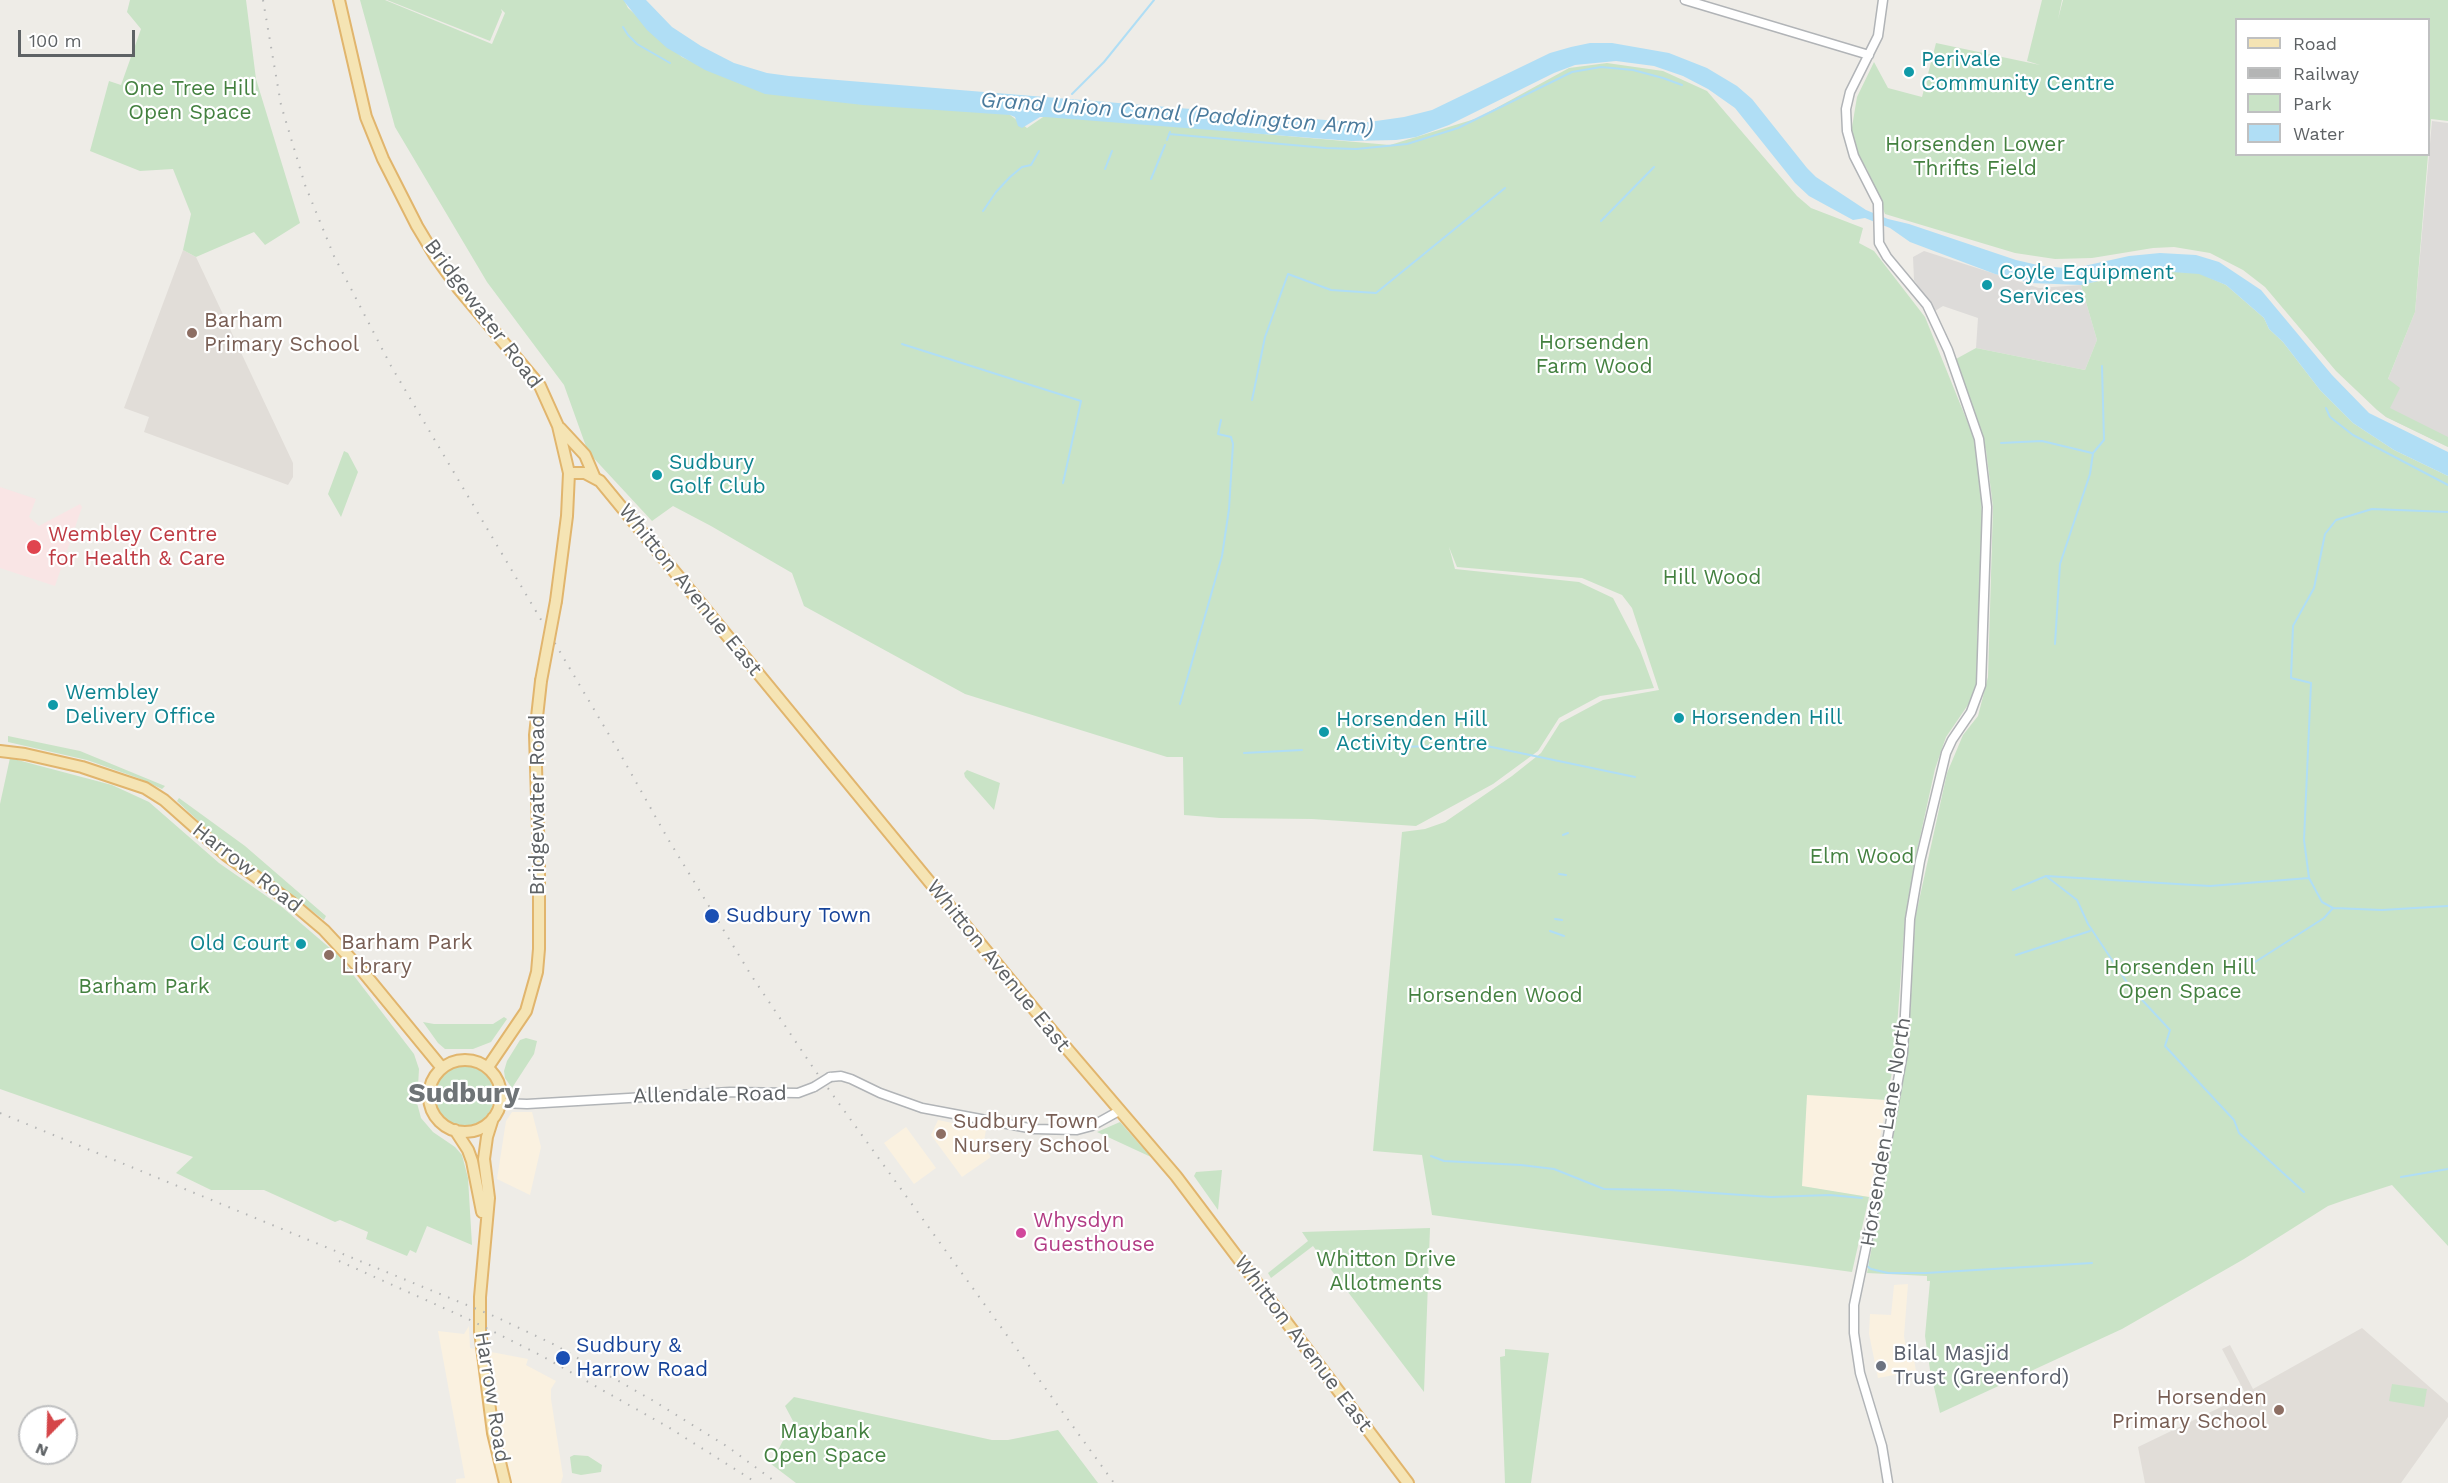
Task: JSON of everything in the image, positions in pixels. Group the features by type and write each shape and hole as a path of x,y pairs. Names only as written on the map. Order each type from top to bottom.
{"main road":[{"name":"Bridgewater Road","path":"339,0 366,117 383,159 417,226 458,288 540,386 558,426 569,473 567,516 556,601 541,681 535,735 539,861 537,972 526,1011 488,1067"},
{"name":"Bridgewater Road","path":"558,426 585,455 594,477"},
{"path":"569,473 585,473 594,477"},
{"name":"Whitton Avenue East","path":"594,477 1119,1111 1176,1176 1408,1483"},
{"name":"Harrow Road","path":"0,751 25,754 82,767 145,788 164,800 226,855 292,903 324,930 364,973 442,1068"},
{"path":"468,1060 488,1067 497,1079 501,1091 501,1103 494,1118 482,1127 471,1131 455,1130 440,1121 429,1100 431,1084 442,1068 452,1063 468,1060"},
{"name":"Harrow Road","path":"494,1118 487,1137 484,1159 489,1198 480,1297 481,1344 493,1433 506,1483"},
{"name":"Harrow Road","path":"455,1130 472,1161 481,1199 485,1239"}],"street":[{"path":"1685,0 1869,55 1878,36 1883,0"},
{"name":"Horsenden Lane North","path":"1869,55 1851,92 1845,120 1854,156 1878,203 1879,212 1876,225 1879,243 1887,257 1927,304 1948,350 1979,439 1987,507 1981,685 1971,712 1946,753 1920,861 1910,919 1903,1053 1887,1149 1854,1305 1854,1333 1860,1373 1882,1446 1888,1482"},
{"name":"Allendale Road","path":"501,1103 527,1104 730,1092 798,1093 830,1077 842,1076 922,1108 1034,1129 1077,1130 1092,1126 1119,1111"}],"shaded area":[{"path":"2432,121 2448,123 2448,447 2386,417 2376,409 2415,312"},
{"name":"Barham Primary School","path":"183,250 196,257 293,463 293,477 288,485 144,432 149,417 124,408"},
{"path":"1924,251 2039,288 2081,285 2097,340 2085,370 1976,348 1978,318 1943,306 1935,311 1914,280 1913,257"},
{"name":"Wembley Centre for Health & Care","path":"0,487 36,499 29,517 39,526 80,504 82,507 55,586 0,568"},
{"path":"1807,1094 1887,1100 1869,1197 1801,1186"},
{"path":"512,1112 532,1112 541,1147 530,1195 497,1179 506,1121"},
{"path":"938,1120 986,1130 983,1146 991,1157 962,1177 931,1135"},
{"path":"906,1127 936,1168 914,1184 884,1143"},
{"path":"1908,1284 1904,1336 1908,1359 1914,1360 1916,1371 1878,1378 1869,1334 1870,1314 1891,1315 1894,1285"},
{"path":"469,1326 470,1348 528,1359 526,1365 556,1381 551,1389 551,1399 563,1476 561,1483 456,1483 456,1479 465,1478 438,1331 464,1334"},
{"name":"Horsenden Primary School","path":"2362,1328 2448,1403 2448,1417 2401,1483 2145,1483 2138,1447 2246,1395 2222,1349 2230,1345 2253,1389"}],"green space":[{"name":"One Tree Hill Open Space","path":"130,0 246,0 256,79 300,223 265,245 254,232 196,257 183,250 191,214 173,169 140,171 90,151 109,81 121,85 141,29 127,12"},
{"path":"360,0 385,0 492,44 505,13 501,9 502,12 490,41 387,0 624,0 628,8 682,57 741,84 1005,111 1027,128 1046,115 1390,145 1478,118 1569,68 1607,63 1663,71 1707,91 1797,196 1811,208 1863,228 1859,243 1874,251 1925,317 1976,443 1983,550 1977,638 1979,676 1972,699 1946,737 1935,769 1915,860 1905,919 1895,1054 1887,1100 1807,1095 1802,1186 1869,1197 1852,1272 1432,1215 1422,1155 1373,1151 1402,832 1425,829 1445,822 1512,776 1541,753 1560,723 1603,700 1659,690 1632,608 1622,595 1582,578 1457,567 1449,547 1455,569 1579,582 1613,598 1640,650 1654,688 1600,696 1559,718 1538,751 1493,784 1416,826 1312,819 1220,818 1184,815 1183,757 1167,757 965,694 804,606 792,573 711,526 673,506 652,521 588,452 564,385 487,282 395,127"},
{"name":"Horsenden Lower Thrifts Field","path":"2042,0 2062,0 2058,19 2063,0 2448,0 2448,121 2431,119 2430,133 2430,18 2235,18 2235,156 2428,156 2415,312 2388,379 2400,388 2390,408 2448,437 2448,447 2386,417 2376,409 2336,371 2265,287 2243,270 2210,253 2174,247 2153,248 2092,258 2055,259 2015,253 1885,214 1867,169 1857,154 1851,133 1857,97 1874,62 1888,88 1922,97 1936,43 2040,65 2027,61"},
{"name":"Horsenden Hill Open Space","path":"2138,272 2199,273 2226,285 2264,318 2269,329 2283,342 2320,390 2353,423 2394,450 2448,476 2448,1246 2392,1185 2345,1200 2328,1206 2244,1259 2122,1329 1940,1413 1925,1336 1930,1281 1927,1281 1927,1276 1867,1273 1906,1054 1915,919 1947,773 1963,735 1978,716 1988,677 1993,507 1986,450 1956,359 1976,348 2085,370 2097,340 2081,285"},
{"path":"344,451 348,453 358,472 341,517 328,494"},
{"path":"8,736 80,751 165,786 162,789 87,760 8,742"},
{"name":"Barham Park","path":"10,758 112,785 149,802 219,863 282,907 338,955 414,1054 419,1069 417,1103 421,1118 433,1132 455,1147 462,1155 468,1178 472,1245 427,1226 416,1253 410,1250 407,1256 366,1239 368,1232 340,1220 335,1222 264,1190 211,1190 176,1173 193,1157 0,1089 0,804"},
{"path":"967,770 1000,783 994,810 965,777 964,773"},
{"path":"179,798 245,846 326,916 324,920 223,844 177,801"},
{"path":"504,1017 507,1019 491,1042 473,1049 445,1049 423,1022 493,1024"},
{"path":"526,1038 537,1041 534,1054 512,1088 505,1078 504,1071 507,1061 520,1040"},
{"path":"458,1066 470,1066 486,1074 492,1084 494,1096 492,1108 486,1118 470,1126 458,1126 442,1118 434,1102 434,1090 442,1074"},
{"path":"1120,1122 1151,1157 1097,1132"},
{"path":"1222,1170 1218,1210 1194,1176 1196,1172"},
{"name":"Whitton Drive Allotments","path":"1430,1228 1424,1392 1313,1246 1271,1278 1268,1273 1308,1241 1302,1232"},
{"path":"1505,1349 1549,1353 1531,1483 1505,1483 1500,1357 1505,1356"},
{"path":"2392,1384 2427,1389 2424,1407 2389,1401"},
{"name":"Maybank Open Space","path":"794,1397 992,1440 1008,1440 1058,1430 1098,1483 796,1483 771,1464 793,1421 785,1406"},
{"path":"588,1456 602,1465 601,1472 581,1475 572,1473 570,1457"}],"water":[{"name":"Grand Union Canal (Paddington Arm)","path":"623,0 646,0 672,27 701,46 734,63 767,73 1362,123 1432,110 1550,53 1571,47 1590,43 1612,43 1669,53 1707,68 1737,86 1752,99 1816,177 1866,210 1888,219 2016,260 2042,266 2065,268 2084,266 2129,256 2160,253 2196,255 2219,262 2261,290 2332,375 2369,413 2448,452 2448,476 2394,450 2353,423 2320,390 2283,342 2269,329 2264,318 2226,285 2199,274 2158,271 2138,272 2081,285 2030,283 1995,274 1910,242 1890,228 1865,218 1853,220 1809,196 1795,183 1735,108 1708,89 1683,76 1654,66 1616,61 1575,65 1554,73 1449,125 1416,137 1396,140 1351,141 1045,117 1040,117 1022,128 1018,126 1015,117 1010,115 863,105 765,94 705,70 667,48 647,30"}],"waterway":[{"name":"Grand Union Canal (Paddington Arm)","path":"1072,94 1104,62 1154,0"},
{"path":"623,27 637,44 670,63"},
{"name":"Grand Union Canal (Paddington Arm)","path":"1169,134 1356,149 1407,144 1458,128 1572,72 1601,67 1633,70 1682,85"},
{"name":"Grand Union Canal (Paddington Arm)","path":"1167,140 1170,132"},
{"path":"1151,179 1165,145"},
{"path":"983,211 1010,177 1022,167 1031,165 1039,151"},
{"path":"1105,169 1112,151"},
{"path":"1601,221 1654,167"},
{"path":"1252,400 1265,337 1288,274 1331,290 1376,293 1505,188"},
{"path":"902,344 1081,401 1063,483"},
{"path":"2055,644 2060,564 2090,474 2093,453 2104,440 2102,366"},
{"path":"2326,408 2330,417 2353,435 2448,485"},
{"path":"1180,704 1222,556 1229,509 1233,444 1231,437 1218,434 1221,420"},
{"path":"2001,443 2042,441 2092,453"},
{"path":"2333,908 2322,902 2309,878 2304,840 2311,683 2291,678 2293,626 2314,588 2325,534 2336,520 2372,509 2448,512"},
{"path":"1348,748 1482,745 1635,777"},
{"path":"1244,753 1302,750"},
{"path":"1563,835 1568,833"},
{"path":"1559,874 1566,875"},
{"path":"2046,876 2077,900 2088,924 2130,987 2170,1030 2165,1046 2234,1120 2239,1133 2304,1192"},
{"path":"2013,890 2046,876 2210,886 2309,878"},
{"path":"2252,964 2324,918 2333,908 2382,910 2448,906"},
{"path":"1555,919 1562,920"},
{"path":"1550,931 1564,936"},
{"path":"2016,955 2090,931"},
{"path":"1431,1156 1444,1161 1554,1169 1604,1189 1670,1190 1771,1197 1830,1195 1862,1198"},
{"path":"2401,1177 2448,1169"},
{"path":"1868,1259 1867,1266 1871,1269 1888,1273 1926,1273 2092,1263"}],"railway":[{"path":"263,0 281,105 305,185 334,256 391,366 618,750 668,839 751,975 814,1069 1114,1483"},
{"path":"0,1113 496,1317 553,1344 652,1400 728,1447 777,1483"},
{"path":"339,1261 466,1318 542,1356 668,1427 757,1483"}],"place":[{"name":"Perivale Community Centre","path":"1909,72"},
{"name":"Coyle Equipment Services","path":"1987,285"},
{"name":"Barham Primary School","path":"192,333"},
{"name":"Sudbury Golf Club","path":"657,475"},
{"name":"Wembley Centre for Health & Care","path":"34,547"},
{"name":"Wembley Delivery Office","path":"53,705"},
{"name":"Horsenden Hill","path":"1679,718"},
{"name":"Horsenden Hill Activity Centre","path":"1324,732"},
{"name":"Sudbury Town","path":"712,916"},
{"name":"Old Court","path":"301,944"},
{"name":"Barham Park Library","path":"329,955"},
{"name":"Sudbury Town Nursery School","path":"941,1134"},
{"name":"Whysdyn Guesthouse","path":"1021,1233"},
{"name":"Sudbury & Harrow Road","path":"563,1358"},
{"name":"Bilal Masjid Trust (Greenford)","path":"1881,1366"},
{"name":"Horsenden Primary School","path":"2279,1410"}],"district":[{"name":"Sudbury","path":"464,1094"}],"park label":[{"name":"Horsenden Farm Wood","path":"1594,355"},
{"name":"Hill Wood","path":"1712,578"},
{"name":"Elm Wood","path":"1862,857"},
{"name":"Horsenden Wood","path":"1495,996"}]}
